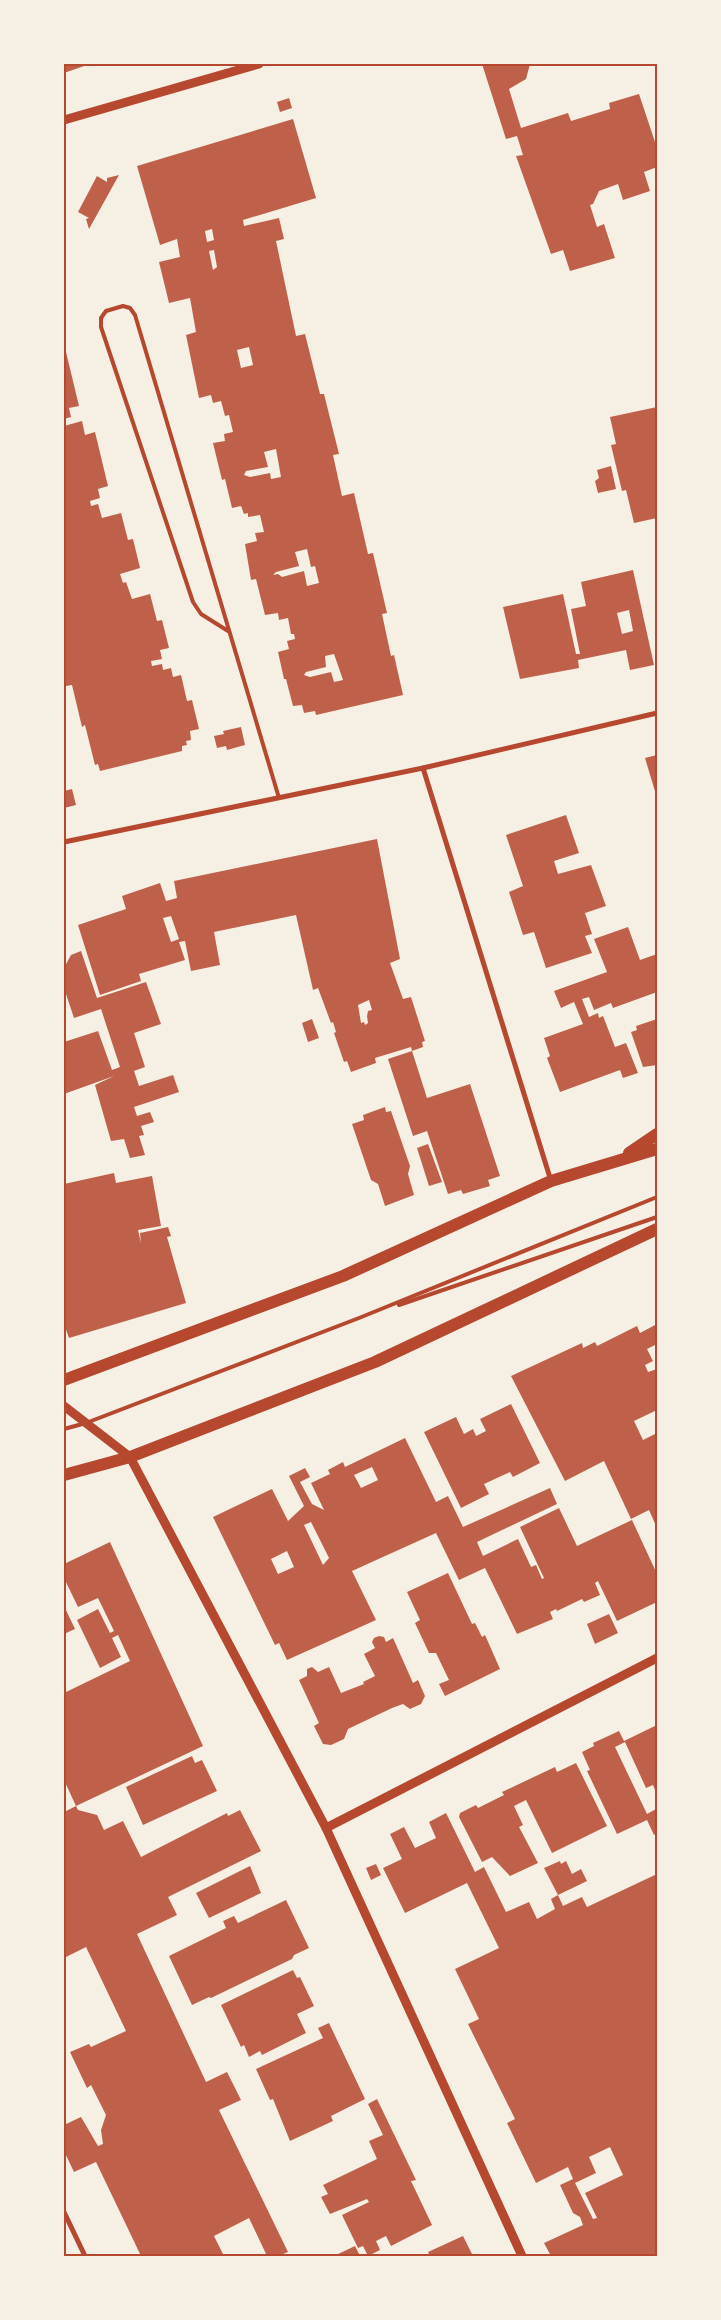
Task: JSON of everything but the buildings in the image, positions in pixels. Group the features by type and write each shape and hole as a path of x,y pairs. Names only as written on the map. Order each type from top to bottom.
{"main road":[{"path":"618,1160 657,1134"},
{"path":"64,1380 343,1276 551,1181 657,1148"},
{"path":"64,1475 130,1457 374,1362 657,1229"}],"street":[{"path":"64,120 259,64"},
{"path":"64,842 423,768 657,713"},
{"path":"423,768 551,1181"},
{"path":"64,1406 130,1457 326,1828 522,2256"},
{"path":"326,1828 657,1658"},
{"path":"64,2212 85,2256"}],"lane":[{"path":"228,631 201,614 193,602 101,327 101,318 106,311 123,306 130,308 135,315 278,798"},
{"path":"64,1429 86,1423 359,1318 657,1197"},
{"path":"359,1318 657,1217"}]}
